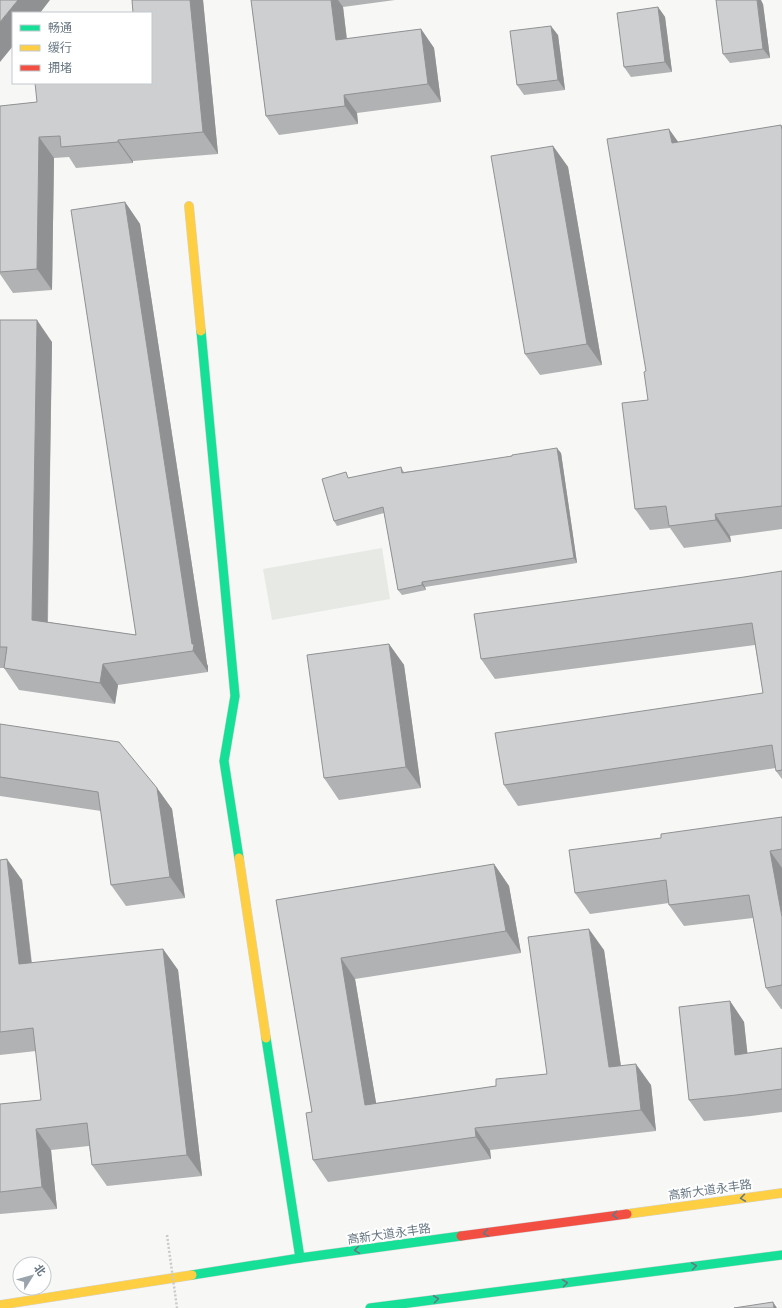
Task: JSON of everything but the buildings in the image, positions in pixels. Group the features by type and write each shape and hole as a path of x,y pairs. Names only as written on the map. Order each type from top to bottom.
{"main road":[{"path":"188,206 235,696 224,761 300,1258"},
{"name":"高新大道永丰路","path":"0,1305 300,1258 782,1193"},
{"path":"370,1308 782,1255"}],"path":[{"path":"167,1235 177,1308"}],"shaded area":[{"path":"382,548 390,599 272,620 263,569"}],"traffic: fast":[{"path":"201,331 235,696 224,761 239,858"},
{"path":"266,1038 300,1258"},
{"path":"192,1275 300,1258 461,1236"},
{"path":"370,1308 782,1255"}],"traffic: slow":[{"path":"189,206 201,331"},
{"path":"239,858 266,1038"},
{"path":"627,1214 782,1193"},
{"path":"0,1305 192,1275"}],"traffic: jam":[{"path":"461,1236 627,1214"}]}
